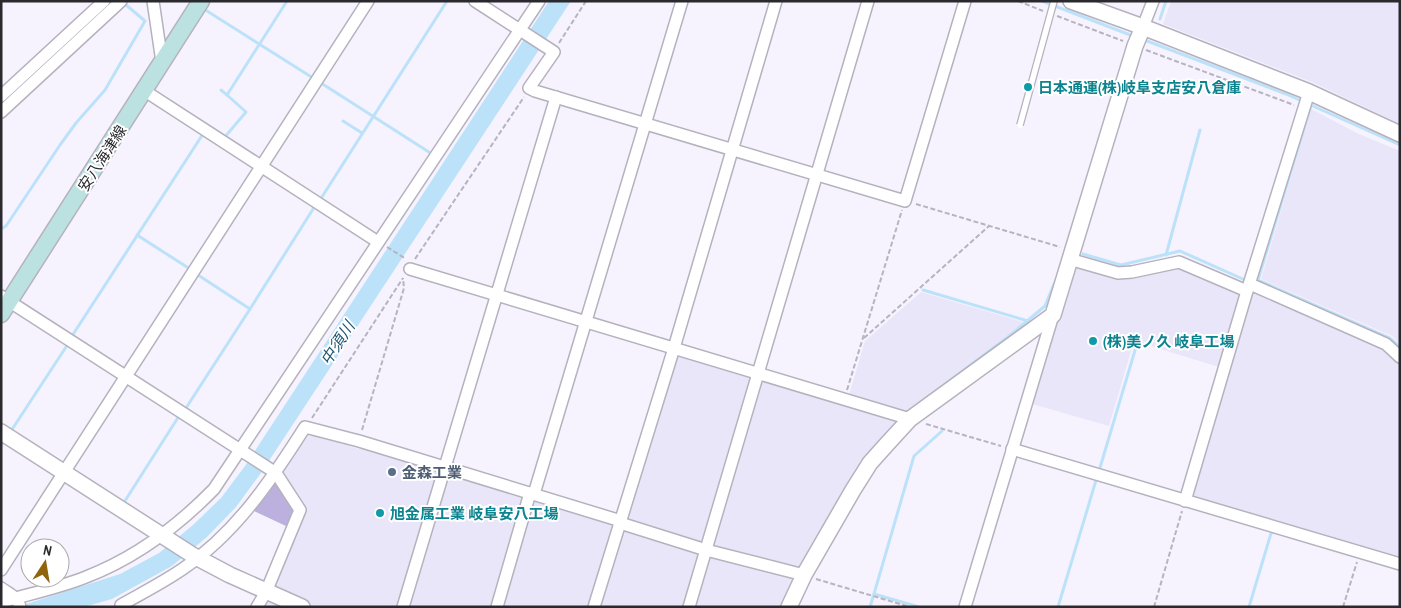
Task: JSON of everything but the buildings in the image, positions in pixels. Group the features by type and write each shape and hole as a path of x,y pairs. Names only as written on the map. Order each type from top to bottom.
{"main road":[{"name":"安八海津線","path":"4,304 145,91 201,1"}],"street":[{"path":"1,96 104,1"},
{"path":"1,112 121,1"},
{"path":"153,1 162,62"},
{"path":"1,570 368,1"},
{"path":"475,1 550,50 530,88 904,200 940,90 965,1"},
{"path":"1,602 18,602 100,572 116,564 163,537 194,510 214,489 244,452 522,32 539,1"},
{"path":"498,607 682,1"},
{"path":"594,607 674,348 776,1"},
{"path":"689,607 868,1"},
{"path":"1071,1 1139,37 1306,101 1400,134"},
{"path":"965,607 1071,255 1139,37 1153,1"},
{"path":"145,91 382,244"},
{"path":"403,607 556,97"},
{"path":"1185,501 1306,101"},
{"path":"1071,255 1118,273 1132,272 1179,262 1386,344 1400,357"},
{"path":"406,269 586,321 910,419"},
{"path":"4,304 126,377 274,472 300,510 266,592 257,607"},
{"path":"789,607 804,576 870,463 910,419 1053,315"},
{"path":"121,606 183,568 232,527 306,427 359,441 532,494 706,550 804,576"},
{"path":"1,432 196,557 266,592 302,607"},
{"path":"1012,449 1400,564"},
{"path":"1,588 18,602"}],"lane":[{"path":"1020,125 1054,1"}],"path":[{"path":"550,50 586,1"},
{"path":"1018,1 1045,12"},
{"path":"1054,15 1139,37 1306,101"},
{"path":"306,427 406,269 530,88"},
{"path":"844,400 904,200 990,225 1071,255"},
{"path":"862,340 990,225"},
{"path":"359,441 404,288 406,269 382,244"},
{"path":"910,419 1012,449"},
{"path":"1154,607 1185,501"},
{"path":"1344,607 1360,552"},
{"path":"804,576 910,607"}],"shaded area":[{"path":"1171,1 1400,1 1400,124 1312,82 1163,24"},
{"path":"1311,109 1359,134 1400,151 1400,344 1392,336 1261,279"},
{"name":"(株)美ノ久 岐阜工場","path":"1077,267 1117,278 1168,268 1180,268 1235,291 1240,297 1219,367 1134,341 1109,426 1032,404 1071,274"},
{"path":"1255,291 1385,349 1400,363 1400,562 1189,499 1251,292"},
{"path":"921,292 1030,324 909,414 784,607 261,607 277,582 305,512 284,478 283,471 305,437 313,435 359,449 364,446 625,528 678,353 846,405 865,341"},
{"path":"275,479 295,510 288,527 250,509"}],"water":[{"name":"中須川","path":"549,1 571,1 261,473 236,507 207,537 172,566 112,599 84,607 17,607 120,574 159,553 193,525 221,498 245,466"}],"waterway":[{"path":"224,138 246,112 227,95 287,1"},
{"path":"320,200 447,1"},
{"path":"1042,1 1133,36"},
{"path":"1160,19 1166,1"},
{"path":"1,229 6,226 76,123 105,90 145,21 125,4"},
{"path":"207,11 313,78"},
{"path":"1142,39 1286,94 1400,145"},
{"path":"321,83 432,154"},
{"path":"221,90 227,95"},
{"path":"1311,105 1258,280 1390,338 1400,347"},
{"path":"343,121 362,133"},
{"path":"1166,255 1200,130"},
{"path":"72,336 203,134"},
{"path":"250,309 315,206"},
{"path":"137,235 190,269"},
{"path":"1083,254 1121,265 1180,251 1245,280 1248,279"},
{"path":"186,408 250,309 198,275"},
{"path":"904,415 1008,337 1045,306 1054,284"},
{"path":"923,290 1028,321"},
{"path":"11,431 68,344"},
{"path":"1099,471 1136,347"},
{"path":"123,504 179,416"},
{"path":"919,607 874,594 914,456 942,431"},
{"path":"1058,607 1097,477"},
{"path":"1249,607 1272,530"},
{"path":"870,607 874,594"}],"place":[{"name":"日本通運(株)岐阜支店安八倉庫","path":"1028,87"},
{"name":"(株)美ノ久 岐阜工場","path":"1093,341"},
{"name":"金森工業","path":"392,472"},
{"name":"旭金属工業 岐阜安八工場","path":"380,513"}]}
